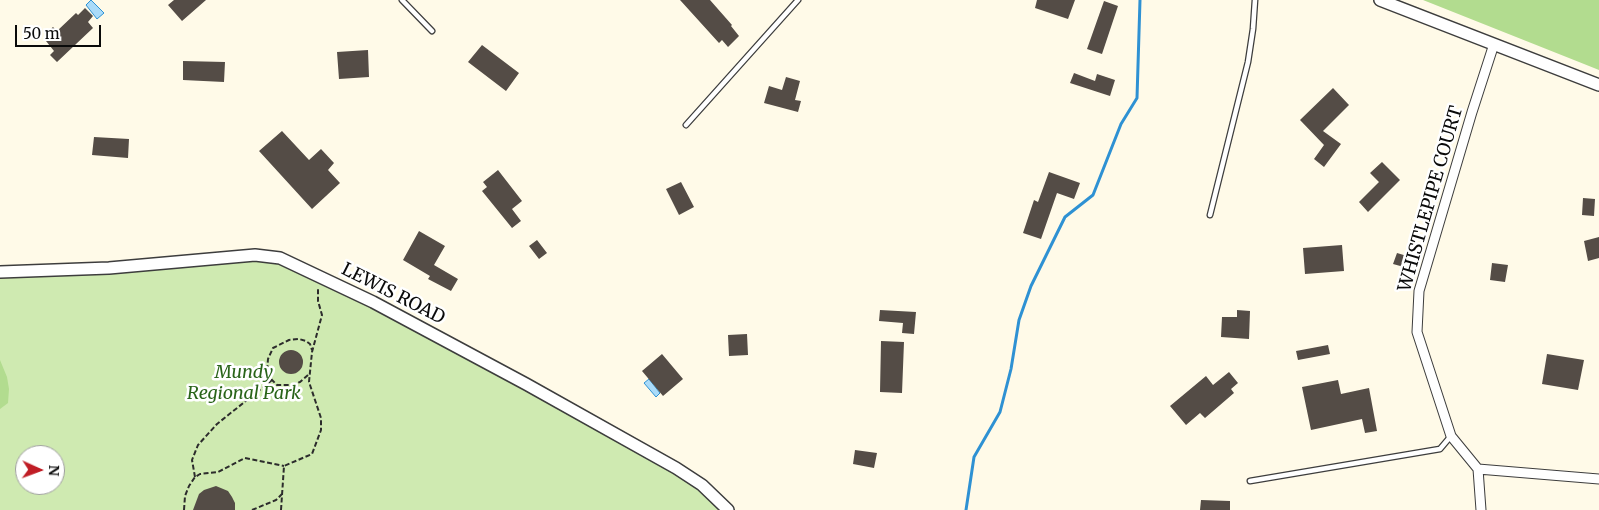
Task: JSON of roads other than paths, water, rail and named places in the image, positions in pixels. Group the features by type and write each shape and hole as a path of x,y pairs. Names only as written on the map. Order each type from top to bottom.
{"street":[{"path":"1380,0 1599,85"},
{"name":"WHISTLEPIPE COURT","path":"1478,470 1451,436 1418,332 1419,291 1494,44"},
{"name":"LEWIS ROAD","path":"0,272 109,268 255,255 280,258 373,302 526,384 676,468 702,485 728,510"},
{"path":"1481,510 1478,470 1599,479"}],"lane":[{"path":"402,0 432,31"},
{"path":"686,125 798,0"},
{"path":"1210,215 1248,62 1254,29 1255,0"},
{"path":"1250,481 1440,448 1451,436"}],"water":[{"path":"91,0 104,13 97,19 86,5"},
{"path":"649,379 660,393 656,397 644,383"}],"waterway":[{"path":"966,510 974,457 1000,412 1011,369 1019,320 1031,286 1065,217 1093,195 1121,124 1137,98 1140,0"}],"park label":[{"name":"Mundy Regional Park","path":"244,383"}]}
